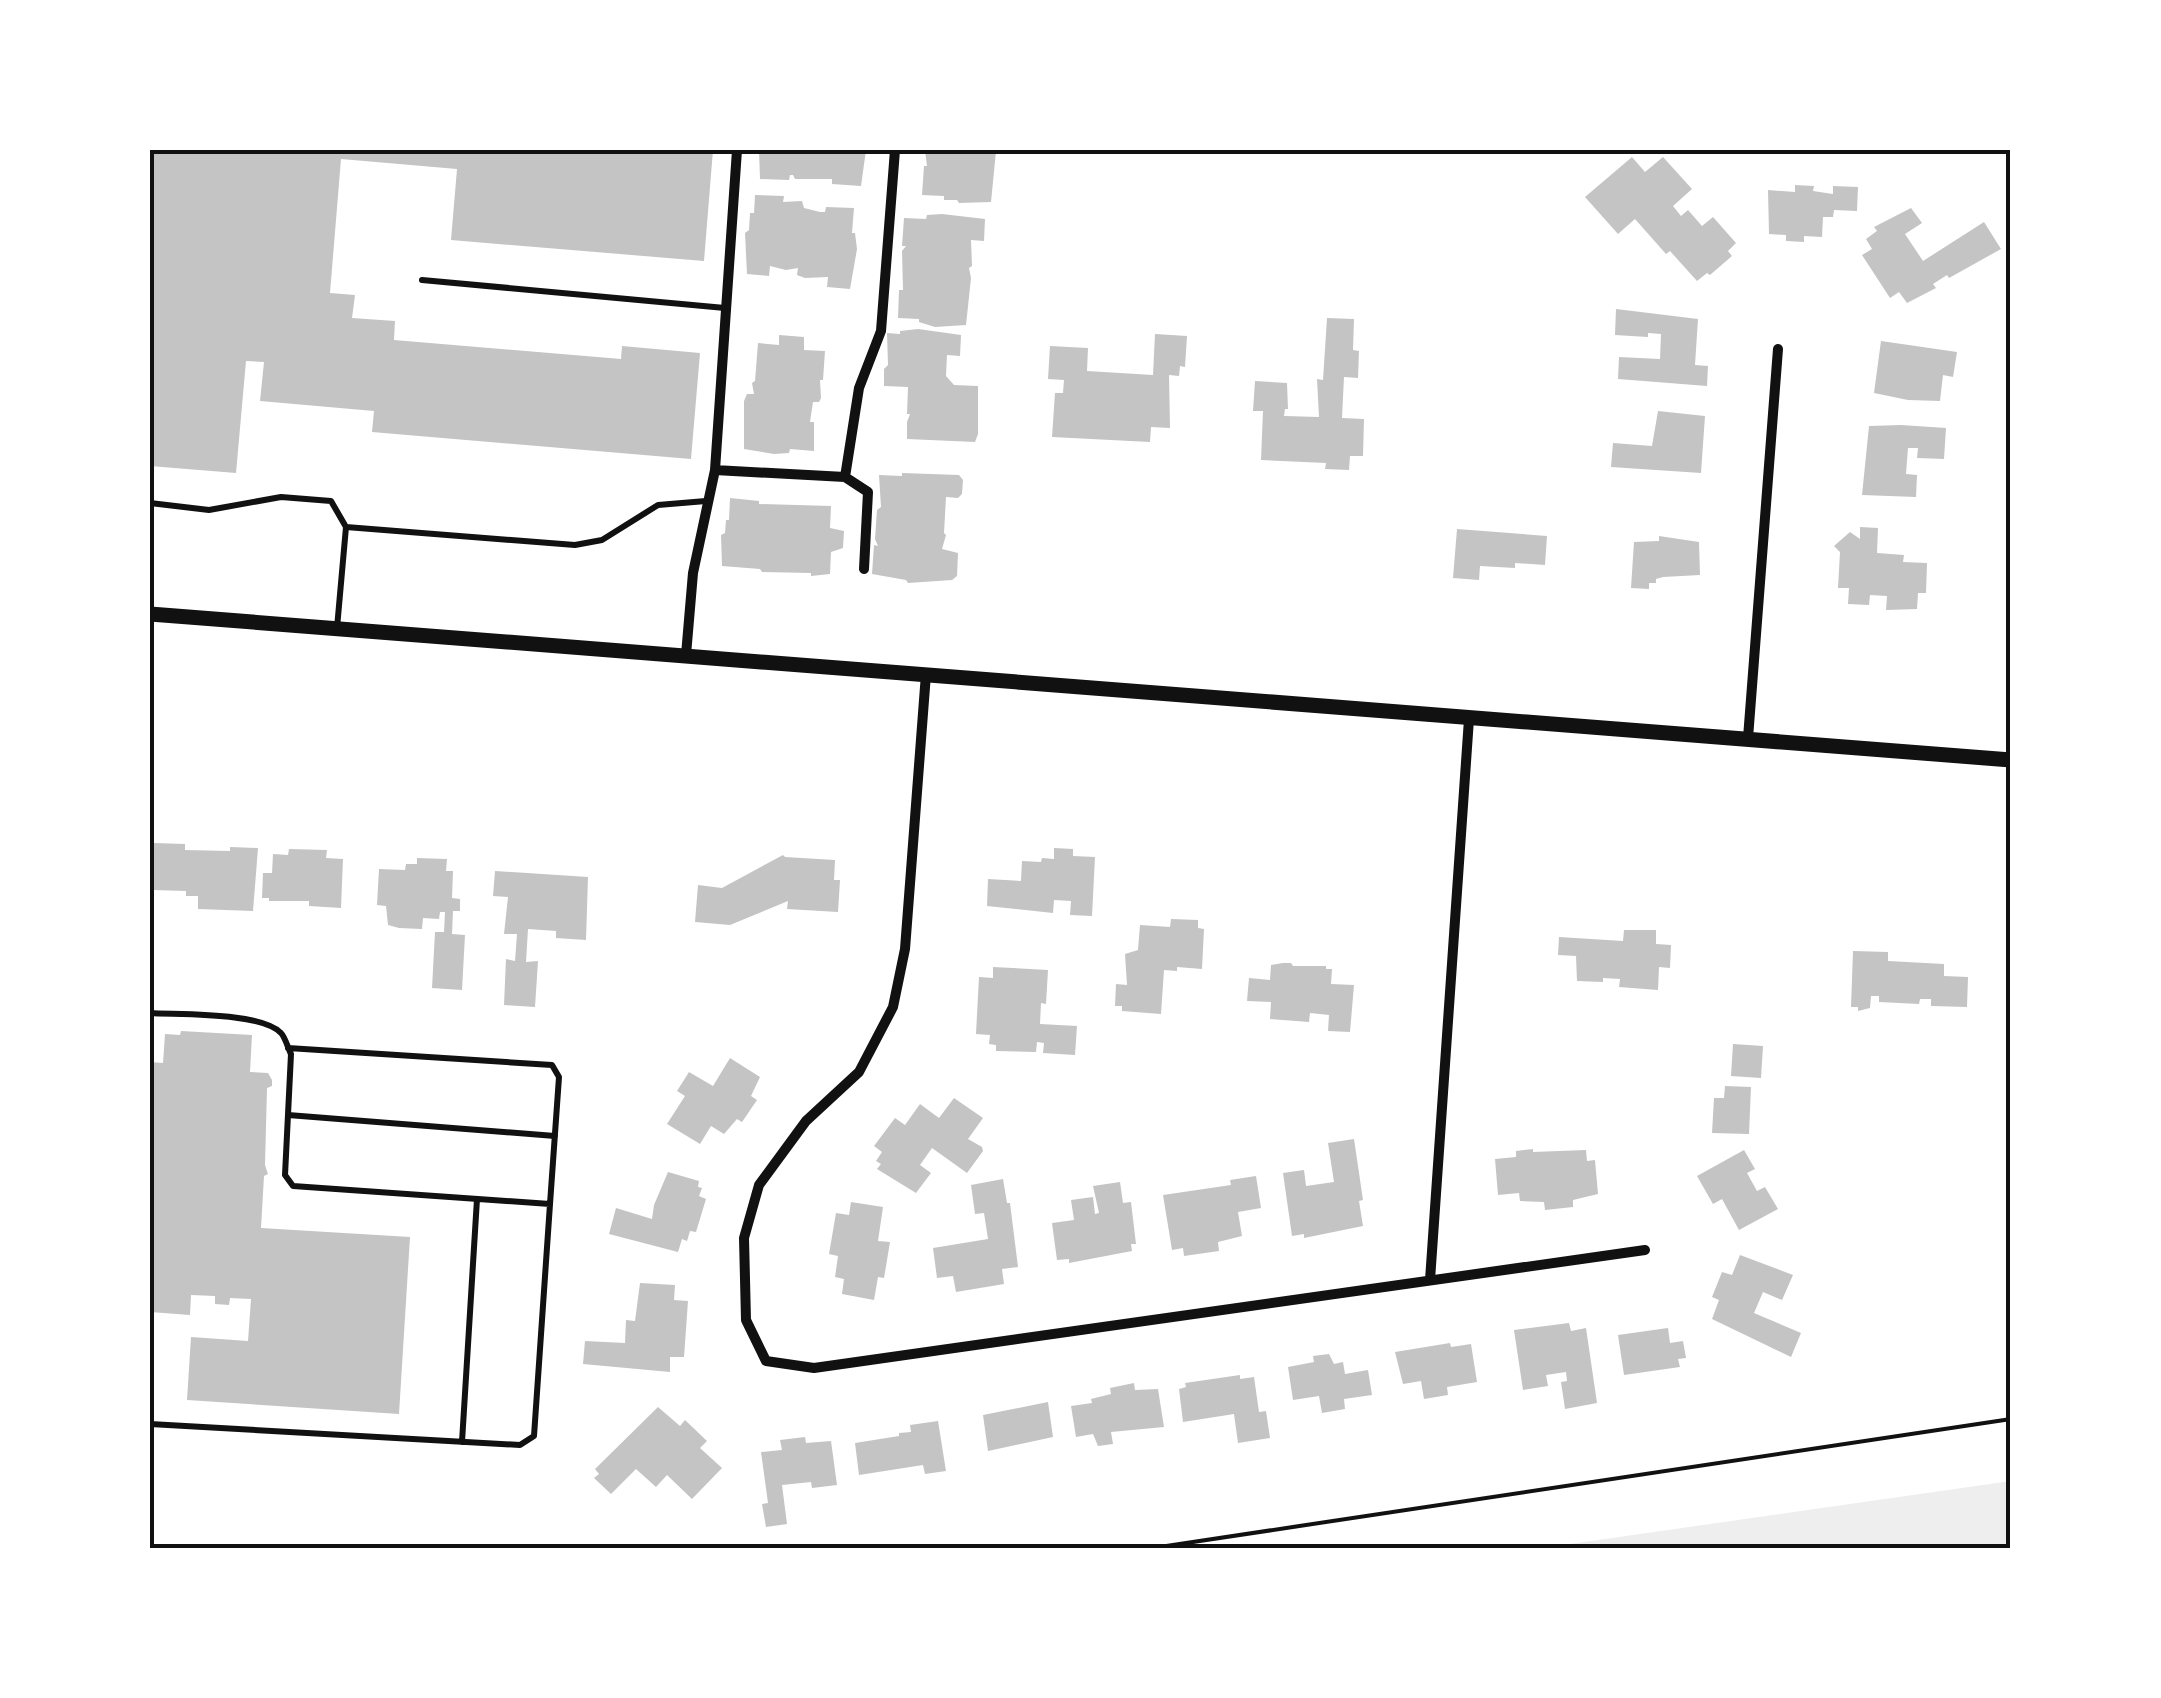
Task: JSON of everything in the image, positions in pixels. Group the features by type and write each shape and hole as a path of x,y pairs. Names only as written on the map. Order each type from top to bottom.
{"street":[{"path":"686,655 692,572 715,470 737,150"},
{"path":"845,478 858,388 881,331 895,150"},
{"path":"1748,738 1778,349"},
{"path":"715,470 845,478 868,492 864,569"},
{"path":"150,614 2011,760"},
{"path":"926,674 905,949 893,1007 858,1072 806,1120 758,1185 744,1238 746,1320 766,1361 814,1368 1645,1250"},
{"path":"1430,1280 1469,718"}],"lane":[{"path":"422,280 726,308"},
{"path":"150,502 209,510 281,497 330,501 346,526 337,630"},
{"path":"346,526 575,545 602,540 658,505 706,501"},
{"path":"150,1013 256,1020 281,1032 291,1054 285,1176 293,1186 550,1204"},
{"path":"150,1424 520,1445 534,1436 560,1077 552,1066 288,1048"},
{"path":"288,1114 555,1136"},
{"path":"462,1442 477,1198"}],"path":[{"path":"1153,1548 2011,1418"}],"shaded area":[{"path":"2011,1481 2011,1548 1542,1548"}],"building":[{"path":"150,150 713,150 704,261 451,240 457,169 341,159 330,293 355,295 352,318 395,321 394,340 621,359 622,346 700,353 691,459 372,432 374,411 260,401 264,362 246,361 236,473 150,466"},
{"path":"759,150 866,150 861,186 832,184 832,179 795,179 793,175 789,180 760,179"},
{"path":"925,150 996,151 991,202 959,203 944,200 944,196 922,195 927,166"},
{"path":"1632,157 1645,172 1663,157 1692,189 1673,206 1681,216 1688,210 1702,226 1713,217 1736,243 1728,251 1732,256 1710,275 1707,273 1697,281 1635,219 1618,234 1585,197"},
{"path":"1795,185 1814,186 1813,191 1833,194 1833,186 1858,187 1857,211 1834,210 1833,217 1823,217 1822,237 1804,236 1804,242 1786,241 1786,235 1769,234 1768,190 1795,192"},
{"path":"755,195 784,196 783,202 802,201 804,208 820,212 825,212 826,207 854,208 852,233 857,249 850,289 827,287 828,277 797,275 798,268 770,266 769,276 747,274 745,233 749,230 750,213 754,213"},
{"path":"1911,208 1922,223 1905,234 1923,261 1984,222 2001,249 1949,278 1947,275 1933,284 1936,288 1907,303 1899,292 1890,298 1862,255 1872,249 1866,239 1877,231 1874,227"},
{"path":"927,215 985,219 984,241 971,240 966,325 935,327 919,319 898,318 899,290 903,290 902,251 906,246 902,246 904,218 926,219"},
{"path":"1616,309 1698,319 1695,365 1708,366 1707,386 1618,379 1619,357 1660,359 1661,334 1615,335"},
{"path":"1327,318 1354,319 1353,350 1359,351 1358,378 1344,377 1342,418 1364,419 1363,456 1350,456 1349,470 1325,469 1326,463 1261,460 1263,411 1253,411 1255,381 1287,383 1288,409 1284,416 1319,417 1317,379 1323,380"},
{"path":"918,329 961,335 960,356 947,355 946,376 954,385 978,386 975,442 907,439 908,387 884,386 887,333"},
{"path":"1155,334 1187,336 1185,367 1180,366 1179,376 1169,375 1170,428 1151,427 1150,442 1052,437 1055,393 1063,393 1064,380 1048,379 1050,346 1088,348 1087,371 1153,375"},
{"path":"779,335 804,337 804,350 825,351 821,398 813,402 810,422 814,422 814,451 790,449 789,453 774,454 744,449 744,401 747,394 754,394 758,343 779,345"},
{"path":"1881,341 1957,352 1953,377 1943,375 1940,401 1874,393"},
{"path":"1658,411 1705,416 1701,473 1611,467 1613,443 1652,446"},
{"path":"1869,426 1946,428 1944,459 1917,458 1918,448 1908,448 1906,474 1917,475 1916,497 1862,495"},
{"path":"879,475 959,475 963,480 958,498 946,497 942,549 958,553 957,576 952,580 908,583 872,574 874,545 878,546 877,510 881,507"},
{"path":"730,498 759,504 831,506 830,528 844,531 843,548 831,552 830,574 811,576 722,566 721,535 729,520"},
{"path":"1860,527 1878,528 1877,553 1904,555 1903,562 1927,563 1926,593 1918,593 1917,609 1886,610 1887,596 1870,595 1869,605 1848,604 1849,588 1838,588 1840,552 1834,546 1850,532 1860,539"},
{"path":"1457,529 1547,536 1545,565 1480,566 1479,580 1453,578"},
{"path":"1659,536 1699,542 1700,575 1663,577 1649,583 1649,589 1631,588 1634,542 1659,541"},
{"path":"154,843 185,844 185,850 258,848 253,911 198,909 198,896 186,896 186,891 153,890"},
{"path":"1054,848 1073,849 1073,856 1095,857 1092,916 1070,915 1071,901 1054,900 1053,913 987,906 988,879 1021,881 1022,861 1054,859"},
{"path":"289,849 327,850 326,858 343,859 341,908 262,898 263,873 272,873 273,854 288,855"},
{"path":"783,855 835,860 834,880 840,880 838,912 787,909 788,901 730,925 695,922 698,885 722,888"},
{"path":"417,858 447,859 446,871 453,871 452,898 460,899 460,911 453,911 452,934 465,935 462,990 432,988 435,932 444,932 445,912 440,912 439,919 423,918 422,929 399,928 388,925 386,906 377,905 379,869 405,870 406,864 417,864"},
{"path":"495,871 588,877 586,940 556,938 556,931 528,929 526,962 538,961 535,1007 504,1005 506,959 515,961 517,934 504,934 508,897 493,896"},
{"path":"1171,919 1198,920 1198,928 1204,929 1202,969 1164,970 1161,1014 1122,1011 1122,1006 1115,1006 1116,984 1127,985 1125,954 1138,950 1140,925 1170,927"},
{"path":"1624,930 1656,930 1656,944 1671,945 1670,968 1659,967 1658,990 1619,987 1620,979 1577,981 1576,956 1558,955 1559,937 1623,941"},
{"path":"1853,951 1888,952 1888,961 1944,964 1944,976 1968,977 1967,1007 1931,1006 1931,999 1920,999 1919,1004 1879,1002 1879,996 1871,996 1870,1008 1858,1011 1858,1007 1851,1007"},
{"path":"1271,965 1326,966 1332,969 1331,984 1354,985 1350,1032 1328,1031 1329,1015 1310,1013 1309,1022 1270,1019 1271,1002 1247,1001 1249,978 1270,980"},
{"path":"993,967 1048,970 1046,1004 1041,1003 1040,1024 1077,1026 1075,1055 1043,1053 1044,1043 1037,1042 1036,1052 996,1051 996,1045 989,1044 990,1035 976,1034 979,977 993,978"},
{"path":"181,1031 252,1035 250,1072 268,1073 272,1080 272,1086 267,1088 268,1174 264,1176 261,1228 410,1237 399,1414 187,1400 191,1337 248,1341 251,1299 230,1298 229,1305 215,1304 215,1296 191,1295 190,1315 150,1312 150,1062 163,1063 165,1034 180,1035"},
{"path":"1733,1044 1763,1046 1761,1078 1731,1076"},
{"path":"730,1058 760,1077 751,1096 757,1100 742,1122 737,1119 724,1134 711,1126 700,1144 667,1124 685,1096 677,1091 689,1072 713,1086"},
{"path":"1725,1086 1751,1087 1749,1134 1712,1133 1714,1098 1724,1098"},
{"path":"954,1098 983,1118 968,1139 983,1151 967,1173 932,1148 920,1165 931,1173 916,1193 877,1169 881,1164 876,1161 882,1152 874,1146 895,1118 905,1125 920,1104 939,1118"},
{"path":"1354,1139 1363,1226 1304,1238 1304,1234 1292,1236 1283,1173 1304,1170 1306,1186 1334,1182 1328,1143"},
{"path":"1586,1150 1587,1161 1595,1160 1598,1194 1573,1200 1573,1207 1545,1210 1544,1202 1520,1201 1519,1193 1498,1195 1495,1159 1516,1157 1516,1151"},
{"path":"1744,1150 1755,1169 1747,1173 1757,1191 1765,1187 1778,1209 1739,1230 1722,1199 1713,1204 1697,1176"},
{"path":"668,1172 699,1181 699,1196 706,1199 696,1232 690,1231 687,1241 682,1239 678,1252 609,1234 616,1208 652,1219"},
{"path":"1256,1176 1261,1208 1238,1212 1242,1236 1218,1242 1219,1251 1184,1256 1183,1248 1172,1250 1163,1195 1231,1185 1230,1180"},
{"path":"1003,1179 1018,1267 1002,1269 1004,1284 956,1292 953,1276 937,1278 933,1248 988,1239 984,1213 975,1214 971,1185"},
{"path":"1120,1182 1123,1203 1131,1202 1136,1244 1131,1244 1132,1251 1069,1263 1069,1259 1057,1260 1052,1223 1074,1220 1071,1200 1093,1197 1095,1214 1099,1213 1093,1186"},
{"path":"851,1202 883,1207 878,1241 890,1242 884,1278 878,1277 874,1300 842,1294 844,1279 835,1277 838,1256 829,1254 836,1213 849,1215"},
{"path":"1740,1255 1793,1275 1782,1300 1763,1292 1754,1313 1801,1333 1791,1357 1712,1319 1719,1300 1712,1297 1722,1272 1732,1275"},
{"path":"640,1283 675,1285 674,1300 688,1301 684,1357 670,1357 670,1372 583,1364 585,1341 625,1343 626,1320 635,1321"},
{"path":"1569,1323 1571,1331 1586,1328 1597,1403 1565,1409 1561,1382 1567,1381 1566,1372 1546,1375 1548,1386 1523,1390 1514,1330"},
{"path":"1668,1328 1670,1343 1683,1341 1686,1358 1678,1359 1680,1367 1624,1375 1618,1335"},
{"path":"1450,1343 1451,1347 1471,1344 1477,1382 1447,1387 1448,1395 1424,1399 1421,1381 1403,1384 1395,1352"},
{"path":"1329,1354 1334,1364 1343,1362 1345,1374 1368,1370 1372,1395 1344,1399 1345,1409 1322,1413 1319,1396 1293,1400 1288,1367 1314,1362 1313,1356"},
{"path":"1240,1375 1240,1379 1254,1377 1259,1412 1266,1411 1270,1438 1238,1443 1234,1414 1183,1422 1179,1389 1186,1387 1185,1383"},
{"path":"1134,1383 1135,1390 1158,1389 1164,1427 1111,1432 1113,1444 1098,1446 1093,1434 1076,1437 1071,1406 1092,1403 1091,1399 1111,1394 1110,1388"},
{"path":"1048,1402 1053,1437 988,1451 983,1415"},
{"path":"658,1407 680,1426 685,1420 707,1441 700,1448 722,1468 692,1499 667,1475 656,1487 636,1469 611,1494 594,1478 599,1474 595,1469"},
{"path":"938,1421 946,1471 925,1474 923,1465 859,1475 855,1443 899,1436 911,1432 910,1425"},
{"path":"805,1437 806,1443 831,1441 837,1485 782,1485 787,1524 766,1527 762,1504 768,1503 761,1452 782,1450 780,1440"}]}
